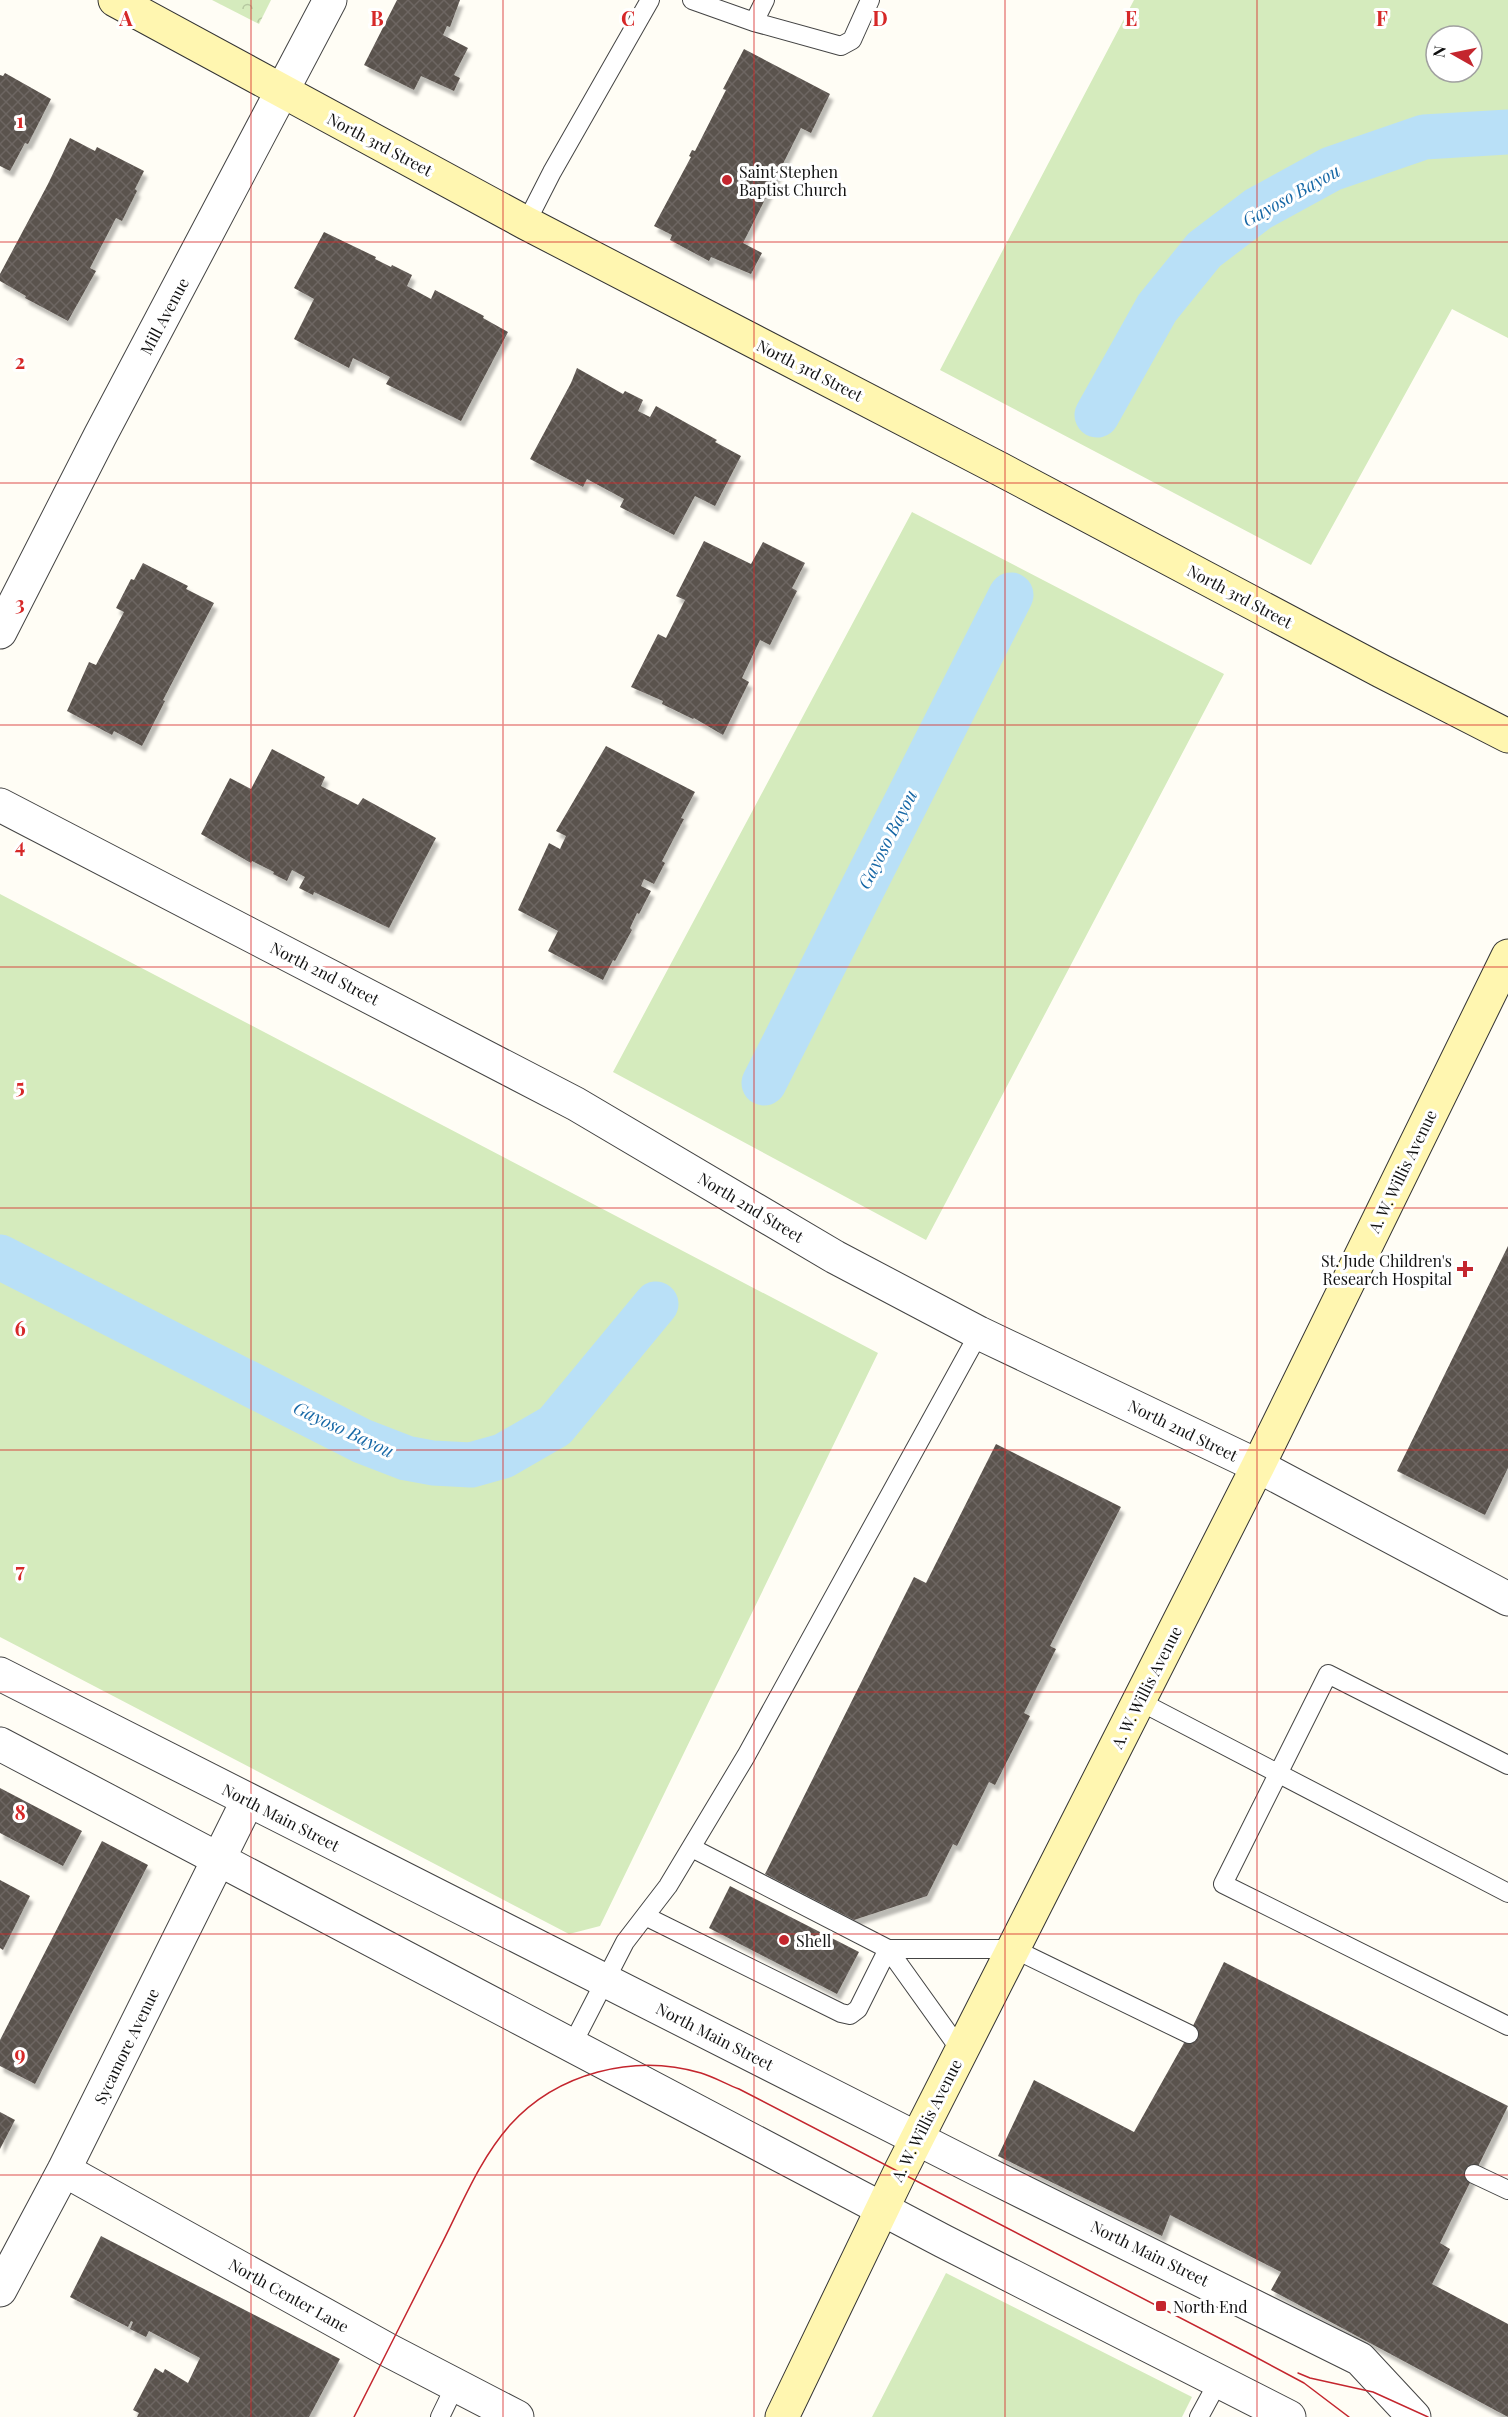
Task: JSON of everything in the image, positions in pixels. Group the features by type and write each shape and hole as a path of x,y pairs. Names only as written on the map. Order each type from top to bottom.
{"main road":[{"name":"North 3rd Street","path":"115,0 526,223 1508,736"},
{"name":"A. W. Willis Avenue","path":"782,2417 961,2051 1258,1466 1508,956"}],"street":[{"name":"Mill Avenue","path":"0,632 100,436 330,0"},
{"name":"North 2nd Street","path":"0,805 576,1104 835,1257 979,1333 1258,1466 1508,1599"},
{"name":"North Main Street","path":"0,1674 917,2139 1360,2359 1414,2417"},
{"path":"0,1744 883,2208 1289,2417"},
{"name":"Sycamore Avenue","path":"0,2290 64,2170 248,1800"},
{"name":"North Center Lane","path":"64,2170 388,2350 517,2417"}],"lane":[{"path":"526,223 552,172 650,0"},
{"path":"692,0 754,22 841,46 852,40 870,0"},
{"path":"754,22 765,0"},
{"path":"572,2045 625,1942 668,1886 751,1746 979,1333"},
{"path":"1508,1765 1328,1674 1223,1884 1508,2026"},
{"path":"1139,1701 1508,1893"},
{"path":"692,1848 888,1949 961,2051"},
{"path":"645,1916 841,2013 850,2015 858,2009 888,1949"},
{"path":"888,1949 927,1947 1014,1949 1189,2034"},
{"path":"1474,2174 1508,2190"},
{"path":"1199,2417 1218,2382"},
{"path":"440,2417 456,2384"}],"green space":[{"path":"212,0 271,0 259,24"},
{"path":"1134,0 1508,0 1508,338 1452,309 1311,565 940,370"},
{"path":"912,512 1224,674 926,1240 613,1072"},
{"path":"0,894 878,1353 600,1926 569,1934 0,1637"},
{"path":"946,2273 1192,2397 1182,2417 872,2417"}],"building":[{"path":"397,0 460,0 450,27 447,26 443,35 468,48 454,75 460,78 454,91 421,76 414,90 364,65"},
{"name":"Saint Stephen Baptist Church","path":"744,49 830,94 811,133 801,128 743,243 762,253 751,274 711,257 709,261 670,240 672,235 654,226 691,157 689,156 692,150 695,151"},
{"path":"5,73 51,99 28,144 25,143 10,171 0,166 0,75 3,76"},
{"path":"70,138 95,151 97,147 144,171 122,221 116,218 90,268 96,271 68,321 25,298 26,296 0,281 0,274"},
{"path":"324,232 376,257 375,259 391,267 392,265 412,275 407,286 431,299 435,290 484,316 483,318 508,332 461,421 386,384 390,377 353,358 349,368 294,339 314,299 294,288"},
{"path":"577,368 623,394 625,391 643,400 638,411 650,417 656,406 741,456 715,506 695,496 674,535 620,507 624,499 587,479 583,487 530,459"},
{"path":"704,541 751,564 763,542 805,563 792,588 797,591 770,645 760,640 742,678 749,682 723,735 694,718 662,704 663,701 631,687 658,634 666,638 685,600 676,596"},
{"path":"143,563 188,586 186,589 214,603 163,700 165,701 142,746 114,731 112,735 67,711 89,662 96,665 124,612 116,608 131,579 134,580"},
{"path":"606,746 695,792 681,818 684,819 662,861 665,863 654,884 644,879 641,886 651,891 639,914 637,913 630,928 632,930 603,980 548,951 558,931 518,910 549,843 560,849 566,836 556,831"},
{"path":"272,749 325,777 321,786 358,805 363,798 436,838 389,928 314,892 313,895 299,888 305,877 292,870 287,881 201,834 230,778 251,789"},
{"path":"1508,1246 1508,1468 1485,1515 1397,1471"},
{"path":"996,1444 1121,1507 1050,1646 1056,1649 1024,1713 1030,1716 995,1785 989,1782 957,1846 953,1844 927,1896 854,1920 765,1874 914,1577 926,1583"},
{"path":"0,1788 82,1831 63,1866 0,1833"},
{"path":"102,1841 148,1865 35,2084 0,2066 0,2040"},
{"path":"0,1880 30,1896 3,1950 0,1948"},
{"name":"Shell","path":"730,1886 859,1952 837,1994 709,1928"},
{"path":"1224,1962 1508,2106 1440,2243 1450,2249 1432,2284 1508,2324 1508,2417 1271,2290 1281,2272 1170,2215 1162,2236 998,2156 1034,2080 1134,2132 1189,2034"},
{"path":"0,2112 15,2120 0,2149"},
{"path":"101,2236 340,2359 309,2417 137,2417 139,2413 133,2410 155,2368 163,2373 165,2369 188,2383 200,2358 149,2331 146,2337 130,2329 133,2322 131,2321 128,2327 70,2297"}],"waterway":[{"name":"Gayoso Bayou","path":"1097,415 1157,308 1204,250 1258,209 1331,169 1424,137 1508,132"},
{"name":"Gayoso Bayou","path":"764,1083 1011,595"},
{"name":"Gayoso Bayou","path":"0,1257 362,1441 406,1458 433,1463 471,1465 503,1456 555,1426 656,1304"}],"tram line":[{"path":"354,2417 470,2186 488,2154 510,2125 529,2107 550,2092 573,2080 598,2072 650,2065 675,2067 701,2073 739,2089 1304,2383 1349,2417"},
{"path":"1298,2373 1310,2378 1373,2392 1428,2417"}],"place":[{"name":"Saint Stephen Baptist Church","path":"727,180"},
{"name":"St. Jude Children's Research Hospital","path":"1465,1269"},
{"name":"Shell","path":"784,1940"},
{"name":"North End","path":"1161,2306"}]}
